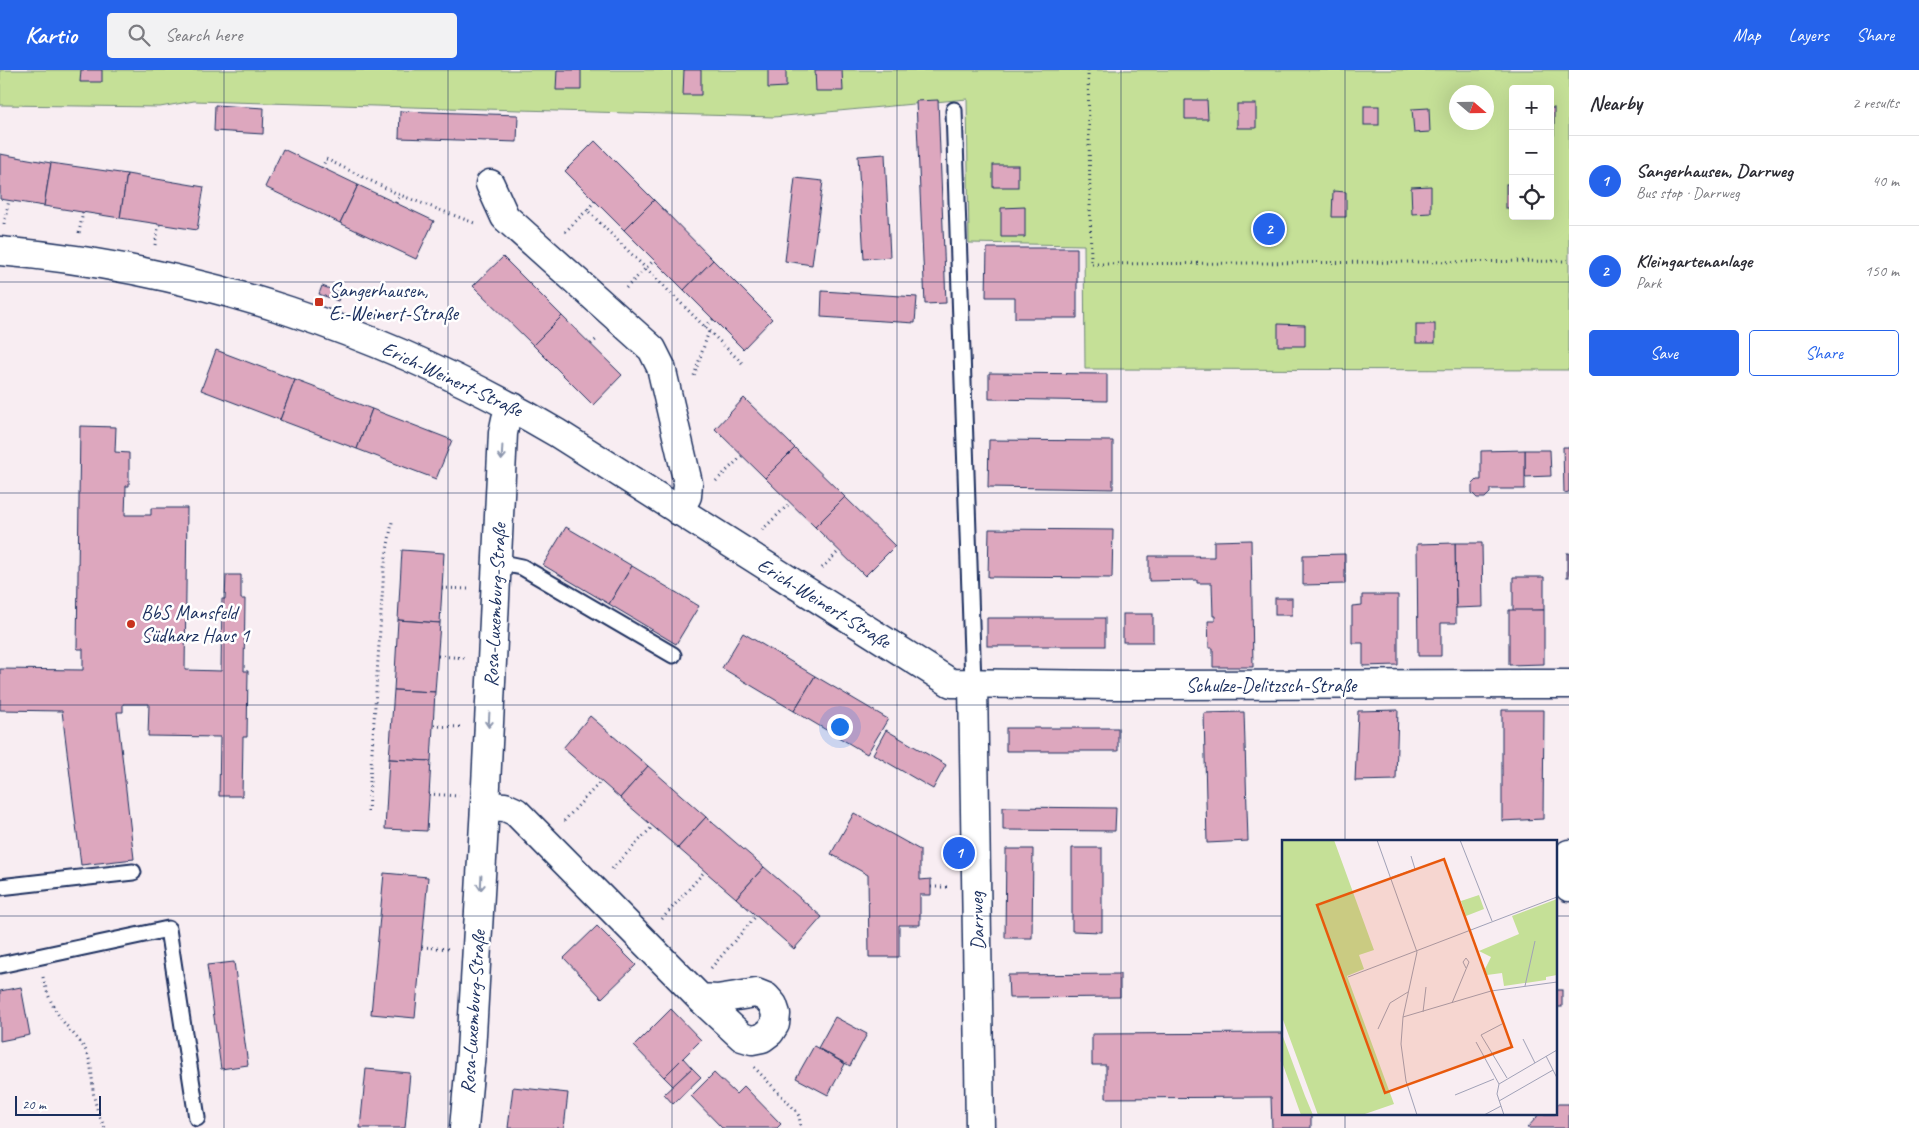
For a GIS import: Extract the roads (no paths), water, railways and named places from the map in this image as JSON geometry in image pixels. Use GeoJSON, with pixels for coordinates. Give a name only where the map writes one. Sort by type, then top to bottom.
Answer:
{"type":"FeatureCollection","features":[{"type":"Feature","properties":{"kind":"street"},"geometry":{"type":"LineString","coordinates":[[490,184],[505,217],[652,349],[661,366],[688,487],[686,498],[679,511]]}},
{"type":"Feature","properties":{"kind":"street","name":"Erich-Weinert-Straße"},"geometry":{"type":"LineString","coordinates":[[2,238],[91,262],[160,275],[261,302],[315,320],[406,355],[513,407],[557,433],[951,683],[973,684]]}},
{"type":"Feature","properties":{"kind":"street","name":"Rosa-Luxemburg-Straße"},"geometry":{"type":"LineString","coordinates":[[464,1128],[472,1052],[476,801],[497,562],[503,433],[506,419],[513,407]]}},
{"type":"Feature","properties":{"kind":"street","name":"Schulze-Delitzsch-Straße"},"geometry":{"type":"LineString","coordinates":[[973,684],[1569,684]]}},
{"type":"Feature","properties":{"kind":"street","name":"Darrweg"},"geometry":{"type":"LineString","coordinates":[[973,684],[980,1128]]}},
{"type":"Feature","properties":{"kind":"street"},"geometry":{"type":"LineString","coordinates":[[476,801],[505,807],[516,812],[696,994],[742,1037],[752,1040],[762,1038],[770,1032],[775,1024],[776,1014],[773,1005],[766,997],[756,993],[717,999],[696,994]]}},
{"type":"Feature","properties":{"kind":"street"},"geometry":{"type":"LineString","coordinates":[[1569,854],[1569,887]]}},
{"type":"Feature","properties":{"kind":"lane"},"geometry":{"type":"LineString","coordinates":[[954,110],[973,684]]}},
{"type":"Feature","properties":{"kind":"lane"},"geometry":{"type":"LineString","coordinates":[[497,562],[522,567],[673,655]]}},
{"type":"Feature","properties":{"kind":"lane"},"geometry":{"type":"LineString","coordinates":[[0,887],[133,872]]}},
{"type":"Feature","properties":{"kind":"lane"},"geometry":{"type":"LineString","coordinates":[[0,964],[168,929],[197,1118]]}},
{"type":"Feature","properties":{"kind":"place","name":"Kleingartenanlage"},"geometry":{"type":"Point","coordinates":[1269,229]}},
{"type":"Feature","properties":{"kind":"place","name":"Sangerhausen, E.-Weinert-Straße"},"geometry":{"type":"Point","coordinates":[319,302]}},
{"type":"Feature","properties":{"kind":"place","name":"BbS Mansfeld Südharz Haus 1"},"geometry":{"type":"Point","coordinates":[131,624]}},
{"type":"Feature","properties":{"kind":"place","name":"Sangerhausen, Darrweg"},"geometry":{"type":"Point","coordinates":[959,853]}}]}
